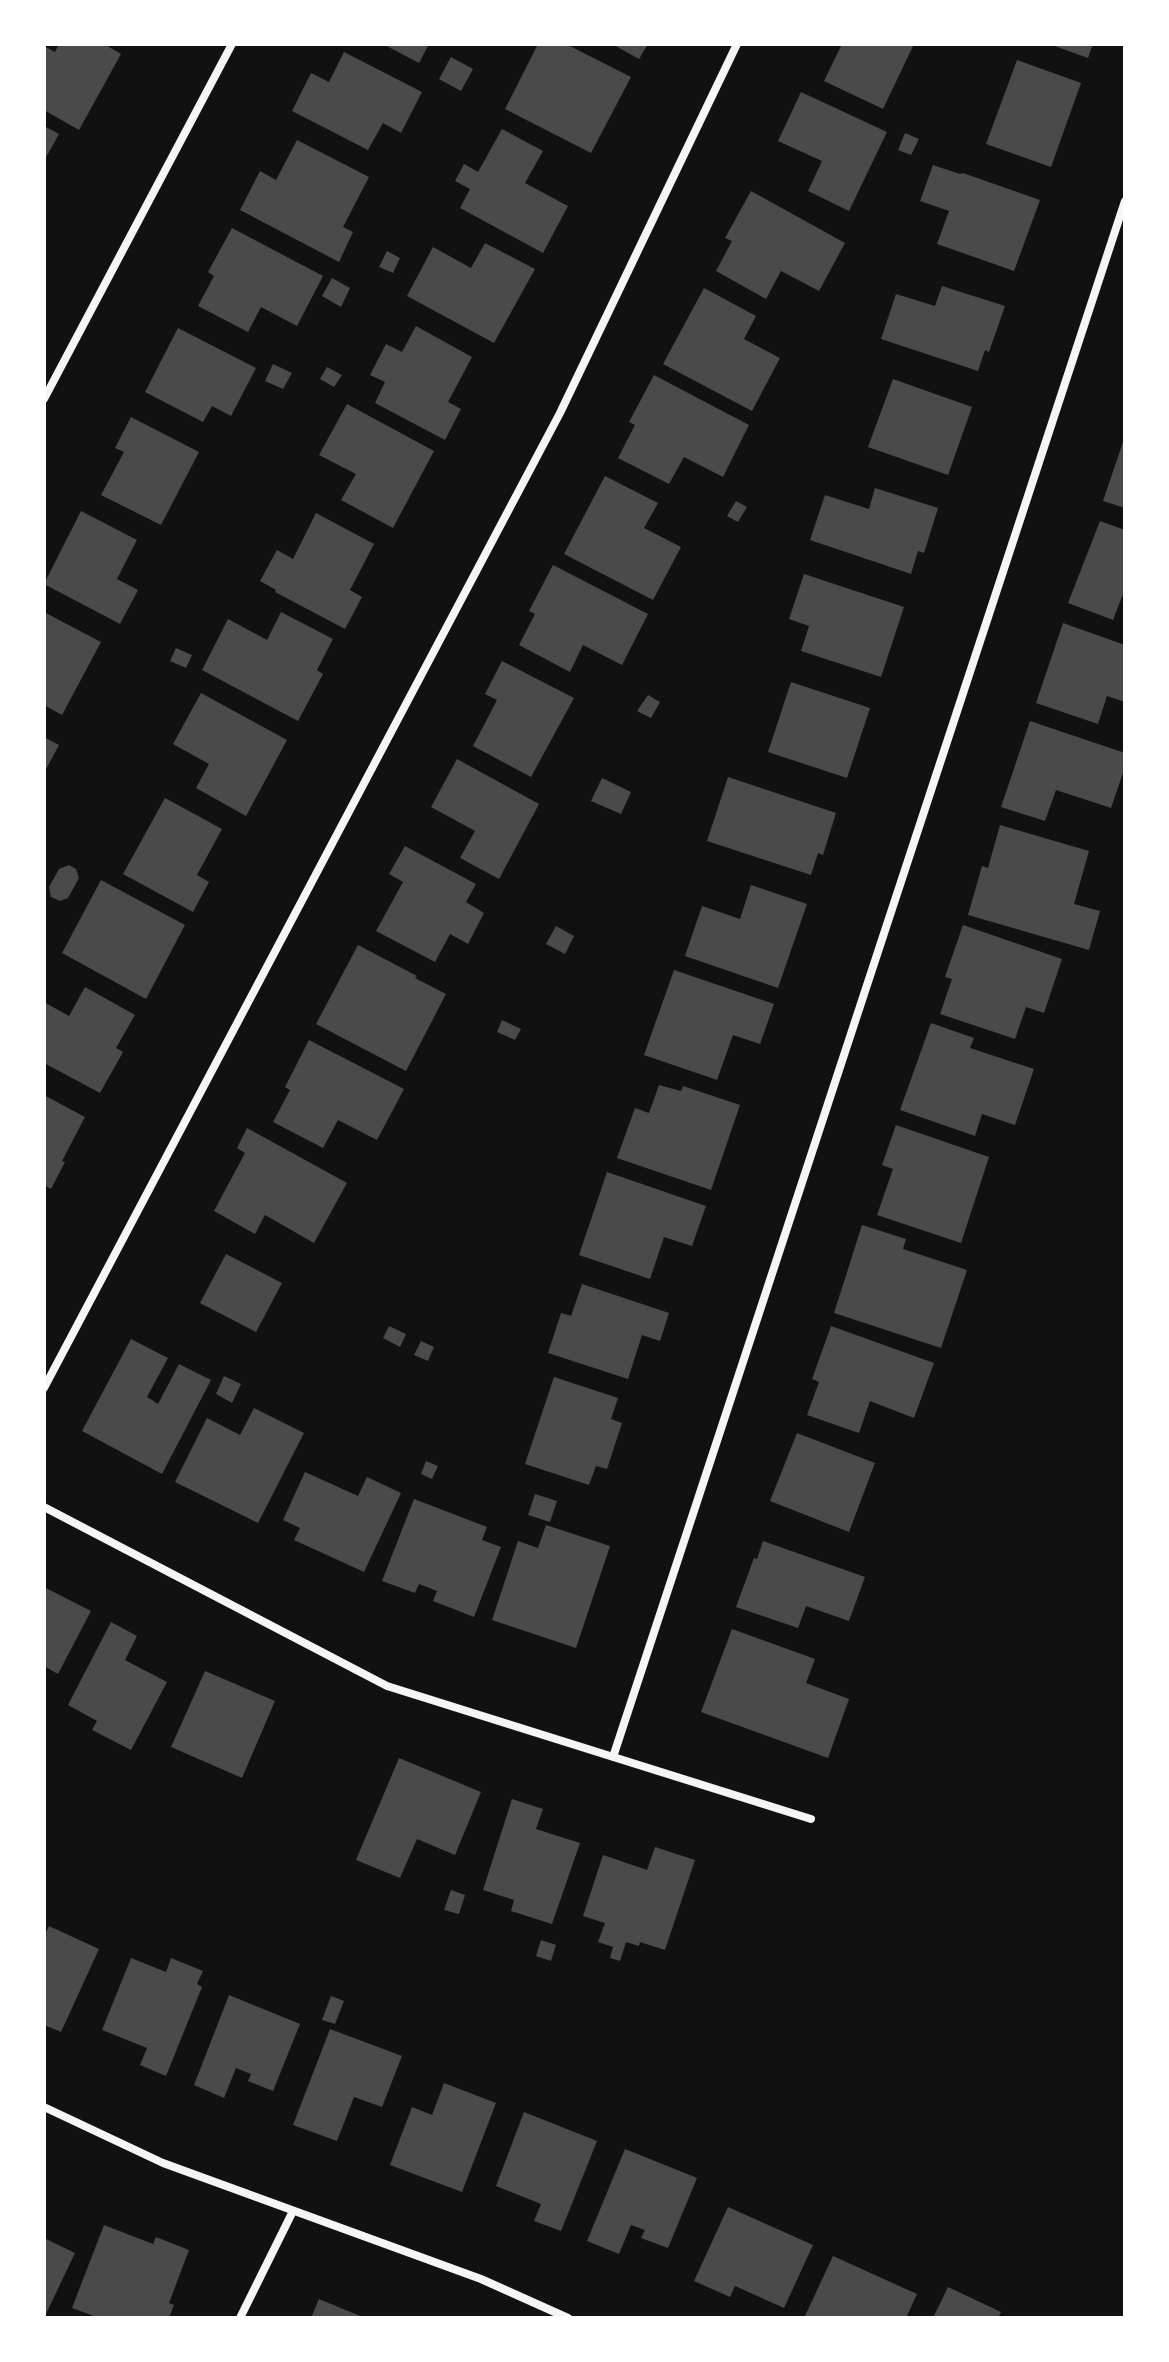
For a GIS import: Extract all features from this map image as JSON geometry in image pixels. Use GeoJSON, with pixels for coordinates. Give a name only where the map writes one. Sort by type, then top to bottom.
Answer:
{"type":"FeatureCollection","features":[{"type":"Feature","properties":{"kind":"street"},"geometry":{"type":"LineString","coordinates":[[44,399],[232,44]]}},
{"type":"Feature","properties":{"kind":"street"},"geometry":{"type":"LineString","coordinates":[[44,1388],[560,413],[737,44]]}},
{"type":"Feature","properties":{"kind":"street"},"geometry":{"type":"LineString","coordinates":[[613,1757],[1125,201]]}},
{"type":"Feature","properties":{"kind":"street"},"geometry":{"type":"LineString","coordinates":[[44,1507],[387,1686],[811,1819]]}},
{"type":"Feature","properties":{"kind":"street"},"geometry":{"type":"LineString","coordinates":[[44,2107],[163,2163],[481,2279],[568,2318]]}},
{"type":"Feature","properties":{"kind":"street"},"geometry":{"type":"LineString","coordinates":[[240,2318],[293,2211]]}},
{"type":"Feature","properties":{"kind":"building"},"geometry":{"type":"Polygon","coordinates":[[[59,44],[104,44],[121,54],[79,130],[44,110],[44,46],[55,52],[59,44]]]}},
{"type":"Feature","properties":{"kind":"building"},"geometry":{"type":"Polygon","coordinates":[[[383,44],[429,44],[419,63],[383,44]]]}},
{"type":"Feature","properties":{"kind":"building"},"geometry":{"type":"Polygon","coordinates":[[[538,44],[566,44],[631,77],[591,153],[505,109],[538,44]]]}},
{"type":"Feature","properties":{"kind":"building"},"geometry":{"type":"Polygon","coordinates":[[[612,44],[648,44],[639,59],[612,44]]]}},
{"type":"Feature","properties":{"kind":"building"},"geometry":{"type":"Polygon","coordinates":[[[842,44],[914,44],[883,109],[824,81],[842,44]]]}},
{"type":"Feature","properties":{"kind":"building"},"geometry":{"type":"Polygon","coordinates":[[[1049,44],[1093,44],[1088,58],[1049,44]]]}},
{"type":"Feature","properties":{"kind":"building"},"geometry":{"type":"Polygon","coordinates":[[[344,52],[422,92],[401,133],[383,123],[368,150],[292,111],[311,73],[329,82],[344,52]]]}},
{"type":"Feature","properties":{"kind":"building"},"geometry":{"type":"Polygon","coordinates":[[[451,57],[473,69],[461,91],[439,79],[451,57]]]}},
{"type":"Feature","properties":{"kind":"building"},"geometry":{"type":"Polygon","coordinates":[[[1017,60],[1081,83],[1051,167],[986,144],[1017,60]]]}},
{"type":"Feature","properties":{"kind":"building"},"geometry":{"type":"Polygon","coordinates":[[[801,92],[887,132],[849,211],[808,191],[822,161],[778,141],[801,92]]]}},
{"type":"Feature","properties":{"kind":"building"},"geometry":{"type":"Polygon","coordinates":[[[44,126],[59,134],[44,161],[44,126]]]}},
{"type":"Feature","properties":{"kind":"building"},"geometry":{"type":"Polygon","coordinates":[[[502,129],[543,151],[525,183],[568,206],[543,253],[460,208],[470,189],[455,181],[464,164],[478,172],[502,129]]]}},
{"type":"Feature","properties":{"kind":"building"},"geometry":{"type":"Polygon","coordinates":[[[905,133],[919,139],[911,155],[898,150],[905,133]]]}},
{"type":"Feature","properties":{"kind":"building"},"geometry":{"type":"Polygon","coordinates":[[[297,140],[369,177],[343,227],[353,232],[339,262],[240,210],[260,171],[276,180],[297,140]]]}},
{"type":"Feature","properties":{"kind":"building"},"geometry":{"type":"Polygon","coordinates":[[[933,165],[1040,200],[1014,271],[937,244],[949,211],[920,201],[933,165]]]}},
{"type":"Feature","properties":{"kind":"building"},"geometry":{"type":"Polygon","coordinates":[[[751,191],[845,243],[819,291],[781,271],[766,299],[716,271],[732,241],[725,238],[751,191]]]}},
{"type":"Feature","properties":{"kind":"building"},"geometry":{"type":"Polygon","coordinates":[[[232,228],[323,276],[297,326],[261,307],[248,332],[198,306],[214,276],[208,272],[232,228]]]}},
{"type":"Feature","properties":{"kind":"building"},"geometry":{"type":"Polygon","coordinates":[[[485,243],[535,269],[494,343],[407,296],[433,247],[471,268],[485,243]]]}},
{"type":"Feature","properties":{"kind":"building"},"geometry":{"type":"Polygon","coordinates":[[[387,251],[400,258],[393,273],[379,267],[387,251]]]}},
{"type":"Feature","properties":{"kind":"building"},"geometry":{"type":"Polygon","coordinates":[[[332,278],[350,288],[341,307],[322,296],[332,278]]]}},
{"type":"Feature","properties":{"kind":"building"},"geometry":{"type":"Polygon","coordinates":[[[942,286],[1005,306],[989,352],[985,350],[978,371],[881,339],[896,294],[935,306],[942,286]]]}},
{"type":"Feature","properties":{"kind":"building"},"geometry":{"type":"Polygon","coordinates":[[[704,288],[756,316],[744,339],[780,358],[752,411],[663,364],[704,288]]]}},
{"type":"Feature","properties":{"kind":"building"},"geometry":{"type":"Polygon","coordinates":[[[416,326],[472,357],[448,402],[461,409],[445,440],[375,403],[385,382],[370,375],[386,344],[402,352],[416,326]]]}},
{"type":"Feature","properties":{"kind":"building"},"geometry":{"type":"Polygon","coordinates":[[[178,328],[256,368],[231,416],[212,406],[203,422],[145,392],[178,328]]]}},
{"type":"Feature","properties":{"kind":"building"},"geometry":{"type":"Polygon","coordinates":[[[273,364],[292,373],[283,389],[265,381],[273,364]]]}},
{"type":"Feature","properties":{"kind":"building"},"geometry":{"type":"Polygon","coordinates":[[[327,367],[342,375],[334,387],[320,379],[327,367]]]}},
{"type":"Feature","properties":{"kind":"building"},"geometry":{"type":"Polygon","coordinates":[[[654,375],[749,425],[723,477],[684,457],[669,484],[618,458],[635,425],[629,422],[654,375]]]}},
{"type":"Feature","properties":{"kind":"building"},"geometry":{"type":"Polygon","coordinates":[[[893,379],[972,407],[948,475],[868,447],[893,379]]]}},
{"type":"Feature","properties":{"kind":"building"},"geometry":{"type":"Polygon","coordinates":[[[347,404],[434,451],[393,528],[341,500],[356,474],[319,455],[347,404]]]}},
{"type":"Feature","properties":{"kind":"building"},"geometry":{"type":"Polygon","coordinates":[[[131,417],[199,452],[161,525],[101,495],[124,452],[115,448],[131,417]]]}},
{"type":"Feature","properties":{"kind":"building"},"geometry":{"type":"Polygon","coordinates":[[[1125,436],[1125,508],[1103,501],[1125,436]]]}},
{"type":"Feature","properties":{"kind":"building"},"geometry":{"type":"Polygon","coordinates":[[[605,476],[658,503],[644,528],[681,547],[653,600],[564,554],[605,476]]]}},
{"type":"Feature","properties":{"kind":"building"},"geometry":{"type":"Polygon","coordinates":[[[875,488],[938,508],[924,553],[918,551],[911,574],[810,540],[825,495],[869,509],[875,488]]]}},
{"type":"Feature","properties":{"kind":"building"},"geometry":{"type":"Polygon","coordinates":[[[736,501],[747,507],[738,522],[727,516],[736,501]]]}},
{"type":"Feature","properties":{"kind":"building"},"geometry":{"type":"Polygon","coordinates":[[[81,511],[137,540],[117,579],[138,590],[120,624],[44,584],[81,511]]]}},
{"type":"Feature","properties":{"kind":"building"},"geometry":{"type":"Polygon","coordinates":[[[316,513],[374,544],[350,590],[362,597],[345,629],[260,581],[277,550],[293,559],[316,513]]]}},
{"type":"Feature","properties":{"kind":"building"},"geometry":{"type":"Polygon","coordinates":[[[1100,521],[1125,530],[1125,589],[1113,620],[1068,603],[1100,521]]]}},
{"type":"Feature","properties":{"kind":"building"},"geometry":{"type":"Polygon","coordinates":[[[553,565],[648,614],[622,665],[583,645],[570,672],[519,645],[535,614],[529,611],[553,565]]]}},
{"type":"Feature","properties":{"kind":"building"},"geometry":{"type":"Polygon","coordinates":[[[804,574],[904,607],[881,677],[801,651],[809,626],[789,619],[804,574]]]}},
{"type":"Feature","properties":{"kind":"building"},"geometry":{"type":"Polygon","coordinates":[[[44,612],[101,642],[62,715],[44,705],[44,612]]]}},
{"type":"Feature","properties":{"kind":"building"},"geometry":{"type":"Polygon","coordinates":[[[281,612],[333,639],[317,670],[323,674],[298,721],[202,670],[228,619],[267,640],[281,612]]]}},
{"type":"Feature","properties":{"kind":"building"},"geometry":{"type":"Polygon","coordinates":[[[1063,623],[1125,645],[1125,702],[1107,696],[1098,724],[1036,703],[1063,623]]]}},
{"type":"Feature","properties":{"kind":"building"},"geometry":{"type":"Polygon","coordinates":[[[176,648],[192,655],[186,668],[170,661],[176,648]]]}},
{"type":"Feature","properties":{"kind":"building"},"geometry":{"type":"Polygon","coordinates":[[[502,661],[574,698],[531,777],[473,746],[497,700],[485,694],[502,661]]]}},
{"type":"Feature","properties":{"kind":"building"},"geometry":{"type":"Polygon","coordinates":[[[791,682],[870,708],[847,778],[768,752],[791,682]]]}},
{"type":"Feature","properties":{"kind":"building"},"geometry":{"type":"Polygon","coordinates":[[[201,693],[287,740],[246,816],[196,788],[209,764],[173,744],[201,693]]]}},
{"type":"Feature","properties":{"kind":"building"},"geometry":{"type":"Polygon","coordinates":[[[648,695],[660,702],[651,718],[637,711],[648,695]]]}},
{"type":"Feature","properties":{"kind":"building"},"geometry":{"type":"Polygon","coordinates":[[[1030,721],[1125,753],[1125,767],[1111,808],[1056,790],[1045,821],[1001,807],[1030,721]]]}},
{"type":"Feature","properties":{"kind":"building"},"geometry":{"type":"Polygon","coordinates":[[[44,737],[59,745],[44,773],[44,737]]]}},
{"type":"Feature","properties":{"kind":"building"},"geometry":{"type":"Polygon","coordinates":[[[457,759],[539,804],[499,879],[460,858],[475,831],[431,807],[457,759]]]}},
{"type":"Feature","properties":{"kind":"building"},"geometry":{"type":"Polygon","coordinates":[[[728,777],[836,813],[823,855],[818,853],[811,875],[707,841],[728,777]]]}},
{"type":"Feature","properties":{"kind":"building"},"geometry":{"type":"Polygon","coordinates":[[[602,778],[631,792],[621,814],[591,801],[602,778]]]}},
{"type":"Feature","properties":{"kind":"building"},"geometry":{"type":"Polygon","coordinates":[[[165,798],[222,829],[197,875],[209,882],[193,912],[123,874],[165,798]]]}},
{"type":"Feature","properties":{"kind":"building"},"geometry":{"type":"Polygon","coordinates":[[[1000,825],[1089,851],[1074,904],[1100,911],[1089,950],[968,915],[982,866],[988,868],[1000,825]]]}},
{"type":"Feature","properties":{"kind":"building"},"geometry":{"type":"Polygon","coordinates":[[[405,846],[476,884],[466,902],[484,913],[468,944],[450,934],[435,962],[376,931],[403,882],[389,874],[405,846]]]}},
{"type":"Feature","properties":{"kind":"building"},"geometry":{"type":"Polygon","coordinates":[[[69,865],[76,869],[79,878],[68,898],[60,901],[51,897],[49,887],[59,869],[69,865]]]}},
{"type":"Feature","properties":{"kind":"building"},"geometry":{"type":"Polygon","coordinates":[[[101,880],[185,925],[146,999],[62,953],[101,880]]]}},
{"type":"Feature","properties":{"kind":"building"},"geometry":{"type":"Polygon","coordinates":[[[751,885],[807,904],[778,988],[685,956],[702,906],[740,919],[751,885]]]}},
{"type":"Feature","properties":{"kind":"building"},"geometry":{"type":"Polygon","coordinates":[[[963,925],[1062,959],[1044,1013],[1026,1007],[1015,1039],[940,1014],[952,979],[945,977],[963,925]]]}},
{"type":"Feature","properties":{"kind":"building"},"geometry":{"type":"Polygon","coordinates":[[[556,926],[574,936],[565,954],[546,944],[556,926]]]}},
{"type":"Feature","properties":{"kind":"building"},"geometry":{"type":"Polygon","coordinates":[[[358,945],[446,994],[406,1071],[316,1024],[358,945]]]}},
{"type":"Feature","properties":{"kind":"building"},"geometry":{"type":"Polygon","coordinates":[[[674,970],[774,1004],[760,1044],[733,1035],[717,1080],[644,1055],[674,970]]]}},
{"type":"Feature","properties":{"kind":"building"},"geometry":{"type":"Polygon","coordinates":[[[85,987],[135,1015],[116,1048],[123,1052],[100,1093],[44,1063],[44,1002],[69,1016],[85,987]]]}},
{"type":"Feature","properties":{"kind":"building"},"geometry":{"type":"Polygon","coordinates":[[[502,1020],[521,1029],[515,1040],[497,1032],[502,1020]]]}},
{"type":"Feature","properties":{"kind":"building"},"geometry":{"type":"Polygon","coordinates":[[[931,1023],[974,1038],[970,1048],[1034,1069],[1015,1125],[982,1114],[975,1136],[900,1110],[931,1023]]]}},
{"type":"Feature","properties":{"kind":"building"},"geometry":{"type":"Polygon","coordinates":[[[309,1040],[404,1089],[377,1140],[338,1120],[323,1148],[273,1122],[290,1090],[285,1087],[309,1040]]]}},
{"type":"Feature","properties":{"kind":"building"},"geometry":{"type":"Polygon","coordinates":[[[659,1085],[681,1091],[683,1086],[740,1105],[711,1190],[617,1158],[635,1108],[649,1113],[659,1085]]]}},
{"type":"Feature","properties":{"kind":"building"},"geometry":{"type":"Polygon","coordinates":[[[44,1095],[85,1117],[51,1189],[44,1185],[44,1095]]]}},
{"type":"Feature","properties":{"kind":"building"},"geometry":{"type":"Polygon","coordinates":[[[896,1125],[989,1157],[961,1243],[877,1215],[893,1169],[882,1165],[896,1125]]]}},
{"type":"Feature","properties":{"kind":"building"},"geometry":{"type":"Polygon","coordinates":[[[247,1128],[347,1183],[314,1243],[265,1215],[255,1234],[214,1211],[245,1153],[237,1148],[247,1128]]]}},
{"type":"Feature","properties":{"kind":"building"},"geometry":{"type":"Polygon","coordinates":[[[607,1172],[706,1206],[692,1246],[664,1237],[650,1279],[579,1255],[607,1172]]]}},
{"type":"Feature","properties":{"kind":"building"},"geometry":{"type":"Polygon","coordinates":[[[862,1225],[906,1239],[903,1249],[967,1270],[941,1348],[834,1313],[862,1225]]]}},
{"type":"Feature","properties":{"kind":"building"},"geometry":{"type":"Polygon","coordinates":[[[226,1254],[282,1283],[256,1332],[200,1303],[226,1254]]]}},
{"type":"Feature","properties":{"kind":"building"},"geometry":{"type":"Polygon","coordinates":[[[582,1284],[669,1313],[660,1341],[642,1335],[628,1379],[548,1353],[561,1313],[571,1316],[582,1284]]]}},
{"type":"Feature","properties":{"kind":"building"},"geometry":{"type":"Polygon","coordinates":[[[389,1326],[406,1334],[400,1347],[383,1338],[389,1326]]]}},
{"type":"Feature","properties":{"kind":"building"},"geometry":{"type":"Polygon","coordinates":[[[831,1326],[934,1363],[914,1418],[870,1401],[859,1433],[807,1415],[819,1382],[812,1379],[831,1326]]]}},
{"type":"Feature","properties":{"kind":"building"},"geometry":{"type":"Polygon","coordinates":[[[131,1339],[168,1358],[147,1397],[158,1404],[179,1364],[211,1380],[162,1474],[82,1431],[131,1339]]]}},
{"type":"Feature","properties":{"kind":"building"},"geometry":{"type":"Polygon","coordinates":[[[421,1341],[434,1347],[428,1361],[414,1355],[421,1341]]]}},
{"type":"Feature","properties":{"kind":"building"},"geometry":{"type":"Polygon","coordinates":[[[224,1376],[241,1384],[232,1403],[216,1394],[224,1376]]]}},
{"type":"Feature","properties":{"kind":"building"},"geometry":{"type":"Polygon","coordinates":[[[554,1377],[618,1398],[611,1419],[622,1423],[607,1469],[596,1466],[589,1485],[525,1464],[554,1377]]]}},
{"type":"Feature","properties":{"kind":"building"},"geometry":{"type":"Polygon","coordinates":[[[254,1408],[304,1433],[258,1523],[175,1482],[207,1418],[240,1435],[254,1408]]]}},
{"type":"Feature","properties":{"kind":"building"},"geometry":{"type":"Polygon","coordinates":[[[797,1433],[875,1463],[849,1532],[770,1501],[797,1433]]]}},
{"type":"Feature","properties":{"kind":"building"},"geometry":{"type":"Polygon","coordinates":[[[426,1461],[438,1466],[432,1479],[421,1474],[426,1461]]]}},
{"type":"Feature","properties":{"kind":"building"},"geometry":{"type":"Polygon","coordinates":[[[305,1472],[358,1496],[367,1477],[401,1493],[364,1572],[294,1540],[300,1528],[283,1520],[305,1472]]]}},
{"type":"Feature","properties":{"kind":"building"},"geometry":{"type":"Polygon","coordinates":[[[535,1494],[557,1501],[550,1522],[528,1515],[535,1494]]]}},
{"type":"Feature","properties":{"kind":"building"},"geometry":{"type":"Polygon","coordinates":[[[414,1499],[487,1527],[482,1540],[501,1547],[474,1617],[433,1601],[437,1591],[419,1584],[415,1593],[382,1581],[414,1499]]]}},
{"type":"Feature","properties":{"kind":"building"},"geometry":{"type":"Polygon","coordinates":[[[546,1525],[610,1546],[576,1648],[492,1620],[518,1541],[538,1548],[546,1525]]]}},
{"type":"Feature","properties":{"kind":"building"},"geometry":{"type":"Polygon","coordinates":[[[763,1541],[865,1577],[849,1621],[806,1606],[798,1628],[736,1607],[763,1541]]]}},
{"type":"Feature","properties":{"kind":"building"},"geometry":{"type":"Polygon","coordinates":[[[44,1587],[91,1611],[58,1674],[44,1666],[44,1587]]]}},
{"type":"Feature","properties":{"kind":"building"},"geometry":{"type":"Polygon","coordinates":[[[111,1622],[137,1636],[125,1660],[167,1682],[131,1750],[92,1730],[97,1721],[68,1705],[111,1622]]]}},
{"type":"Feature","properties":{"kind":"building"},"geometry":{"type":"Polygon","coordinates":[[[732,1629],[815,1659],[806,1683],[849,1699],[828,1758],[701,1712],[732,1629]]]}},
{"type":"Feature","properties":{"kind":"building"},"geometry":{"type":"Polygon","coordinates":[[[205,1671],[275,1701],[242,1778],[171,1747],[205,1671]]]}},
{"type":"Feature","properties":{"kind":"building"},"geometry":{"type":"Polygon","coordinates":[[[399,1758],[481,1792],[455,1855],[417,1839],[400,1878],[356,1860],[399,1758]]]}},
{"type":"Feature","properties":{"kind":"building"},"geometry":{"type":"Polygon","coordinates":[[[512,1799],[543,1809],[536,1829],[580,1843],[552,1924],[511,1911],[514,1900],[483,1890],[512,1799]]]}},
{"type":"Feature","properties":{"kind":"building"},"geometry":{"type":"Polygon","coordinates":[[[655,1847],[695,1860],[665,1950],[640,1942],[639,1946],[626,1942],[620,1961],[610,1958],[613,1947],[598,1942],[605,1923],[583,1916],[603,1855],[647,1870],[655,1847]]]}},
{"type":"Feature","properties":{"kind":"building"},"geometry":{"type":"Polygon","coordinates":[[[451,1890],[465,1895],[459,1914],[444,1910],[451,1890]]]}},
{"type":"Feature","properties":{"kind":"building"},"geometry":{"type":"Polygon","coordinates":[[[49,1926],[99,1949],[61,2032],[44,2025],[44,1937],[49,1926]]]}},
{"type":"Feature","properties":{"kind":"building"},"geometry":{"type":"Polygon","coordinates":[[[541,1940],[556,1945],[551,1961],[536,1956],[541,1940]]]}},
{"type":"Feature","properties":{"kind":"building"},"geometry":{"type":"Polygon","coordinates":[[[131,1958],[166,1972],[171,1958],[203,1971],[197,1984],[202,1987],[166,2076],[140,2065],[147,2048],[102,2030],[131,1958]]]}},
{"type":"Feature","properties":{"kind":"building"},"geometry":{"type":"Polygon","coordinates":[[[229,1995],[300,2024],[273,2091],[248,2081],[251,2074],[236,2068],[224,2098],[194,2085],[229,1995]]]}},
{"type":"Feature","properties":{"kind":"building"},"geometry":{"type":"Polygon","coordinates":[[[331,1996],[344,2001],[335,2024],[322,2020],[331,1996]]]}},
{"type":"Feature","properties":{"kind":"building"},"geometry":{"type":"Polygon","coordinates":[[[330,2029],[402,2056],[382,2107],[354,2097],[337,2141],[293,2125],[330,2029]]]}},
{"type":"Feature","properties":{"kind":"building"},"geometry":{"type":"Polygon","coordinates":[[[444,2083],[496,2103],[462,2192],[390,2165],[412,2107],[432,2115],[444,2083]]]}},
{"type":"Feature","properties":{"kind":"building"},"geometry":{"type":"Polygon","coordinates":[[[524,2112],[597,2141],[561,2231],[534,2221],[541,2204],[496,2186],[524,2112]]]}},
{"type":"Feature","properties":{"kind":"building"},"geometry":{"type":"Polygon","coordinates":[[[625,2149],[697,2178],[668,2248],[641,2238],[645,2230],[631,2225],[619,2254],[587,2241],[625,2149]]]}},
{"type":"Feature","properties":{"kind":"building"},"geometry":{"type":"Polygon","coordinates":[[[728,2207],[813,2245],[784,2308],[735,2286],[730,2297],[694,2281],[728,2207]]]}},
{"type":"Feature","properties":{"kind":"building"},"geometry":{"type":"Polygon","coordinates":[[[104,2225],[153,2244],[156,2237],[189,2250],[169,2303],[174,2305],[169,2318],[99,2318],[72,2308],[104,2225]]]}},
{"type":"Feature","properties":{"kind":"building"},"geometry":{"type":"Polygon","coordinates":[[[44,2238],[75,2253],[44,2318],[44,2238]]]}},
{"type":"Feature","properties":{"kind":"building"},"geometry":{"type":"Polygon","coordinates":[[[833,2256],[917,2294],[906,2318],[804,2318],[833,2256]]]}},
{"type":"Feature","properties":{"kind":"building"},"geometry":{"type":"Polygon","coordinates":[[[948,2287],[1001,2312],[998,2318],[933,2318],[948,2287]]]}},
{"type":"Feature","properties":{"kind":"building"},"geometry":{"type":"Polygon","coordinates":[[[319,2299],[365,2318],[311,2318],[319,2299]]]}}]}
